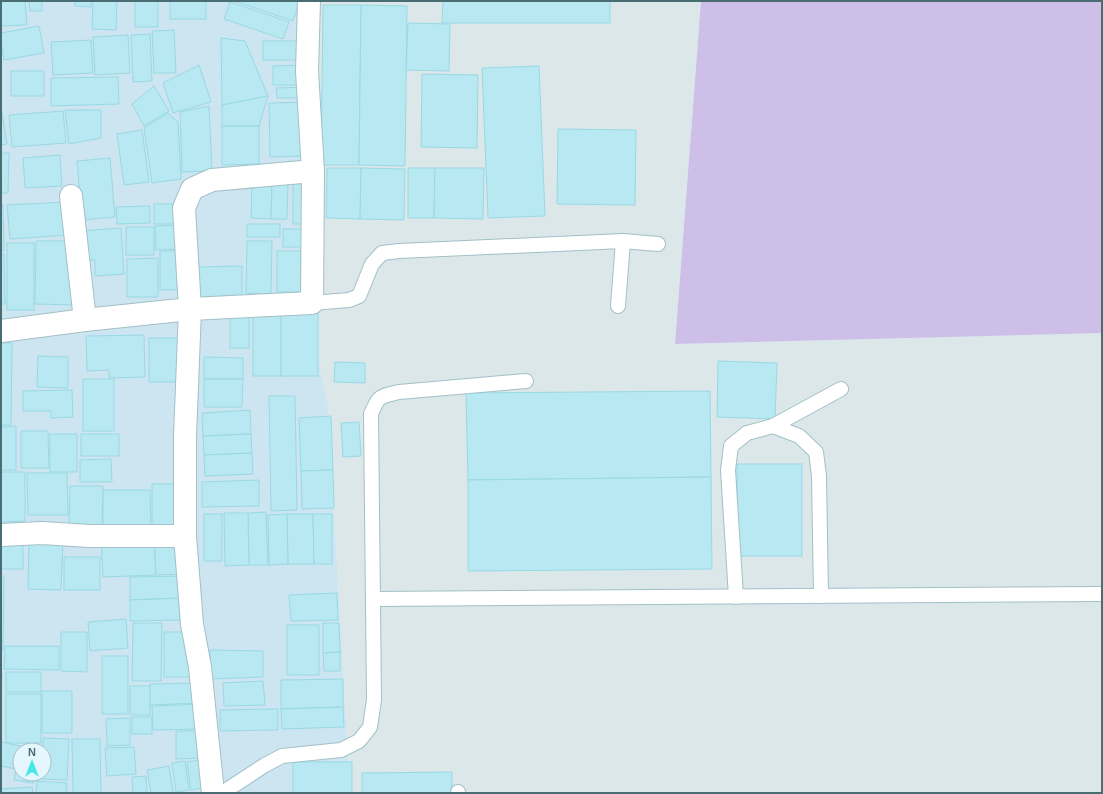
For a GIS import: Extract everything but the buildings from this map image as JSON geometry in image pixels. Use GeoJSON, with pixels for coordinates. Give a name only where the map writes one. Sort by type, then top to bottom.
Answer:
{"type":"FeatureCollection","features":[{"type":"Feature","properties":{"kind":"street"},"geometry":{"type":"LineString","coordinates":[[1,332],[85,320],[190,309],[312,303],[313,171],[307,71],[309,1]]}},
{"type":"Feature","properties":{"kind":"street"},"geometry":{"type":"LineString","coordinates":[[213,793],[200,667],[192,624],[185,536],[185,437],[190,309],[184,208],[192,189],[212,180],[313,171]]}},
{"type":"Feature","properties":{"kind":"street"},"geometry":{"type":"LineString","coordinates":[[71,196],[85,320]]}},
{"type":"Feature","properties":{"kind":"street"},"geometry":{"type":"LineString","coordinates":[[1,535],[42,533],[90,536],[185,536]]}},
{"type":"Feature","properties":{"kind":"lane"},"geometry":{"type":"LineString","coordinates":[[312,303],[349,300],[359,296],[372,264],[382,253],[623,241],[658,244]]}},
{"type":"Feature","properties":{"kind":"lane"},"geometry":{"type":"LineString","coordinates":[[618,306],[623,241]]}},
{"type":"Feature","properties":{"kind":"lane"},"geometry":{"type":"LineString","coordinates":[[222,793],[265,765],[282,756],[340,750],[359,741],[370,726],[374,700],[371,414],[378,398],[399,392],[526,381]]}},
{"type":"Feature","properties":{"kind":"lane"},"geometry":{"type":"LineString","coordinates":[[736,597],[728,470],[731,446],[748,433],[773,426],[841,389]]}},
{"type":"Feature","properties":{"kind":"lane"},"geometry":{"type":"LineString","coordinates":[[773,426],[799,436],[816,452],[819,476],[821,596]]}},
{"type":"Feature","properties":{"kind":"lane"},"geometry":{"type":"LineString","coordinates":[[374,599],[1102,594]]}},
{"type":"Feature","properties":{"kind":"shaded area"},"geometry":{"type":"Polygon","coordinates":[[[1,1],[312,1],[317,354],[328,405],[350,793],[1,793],[1,1]]]}},
{"type":"Feature","properties":{"kind":"shaded area"},"geometry":{"type":"Polygon","coordinates":[[[312,1],[701,1],[675,344],[1102,333],[1102,793],[350,793],[328,405],[317,354],[312,1]]]}},
{"type":"Feature","properties":{"kind":"shaded area"},"geometry":{"type":"Polygon","coordinates":[[[701,1],[1102,1],[1102,333],[675,344],[701,1]]]}}]}
